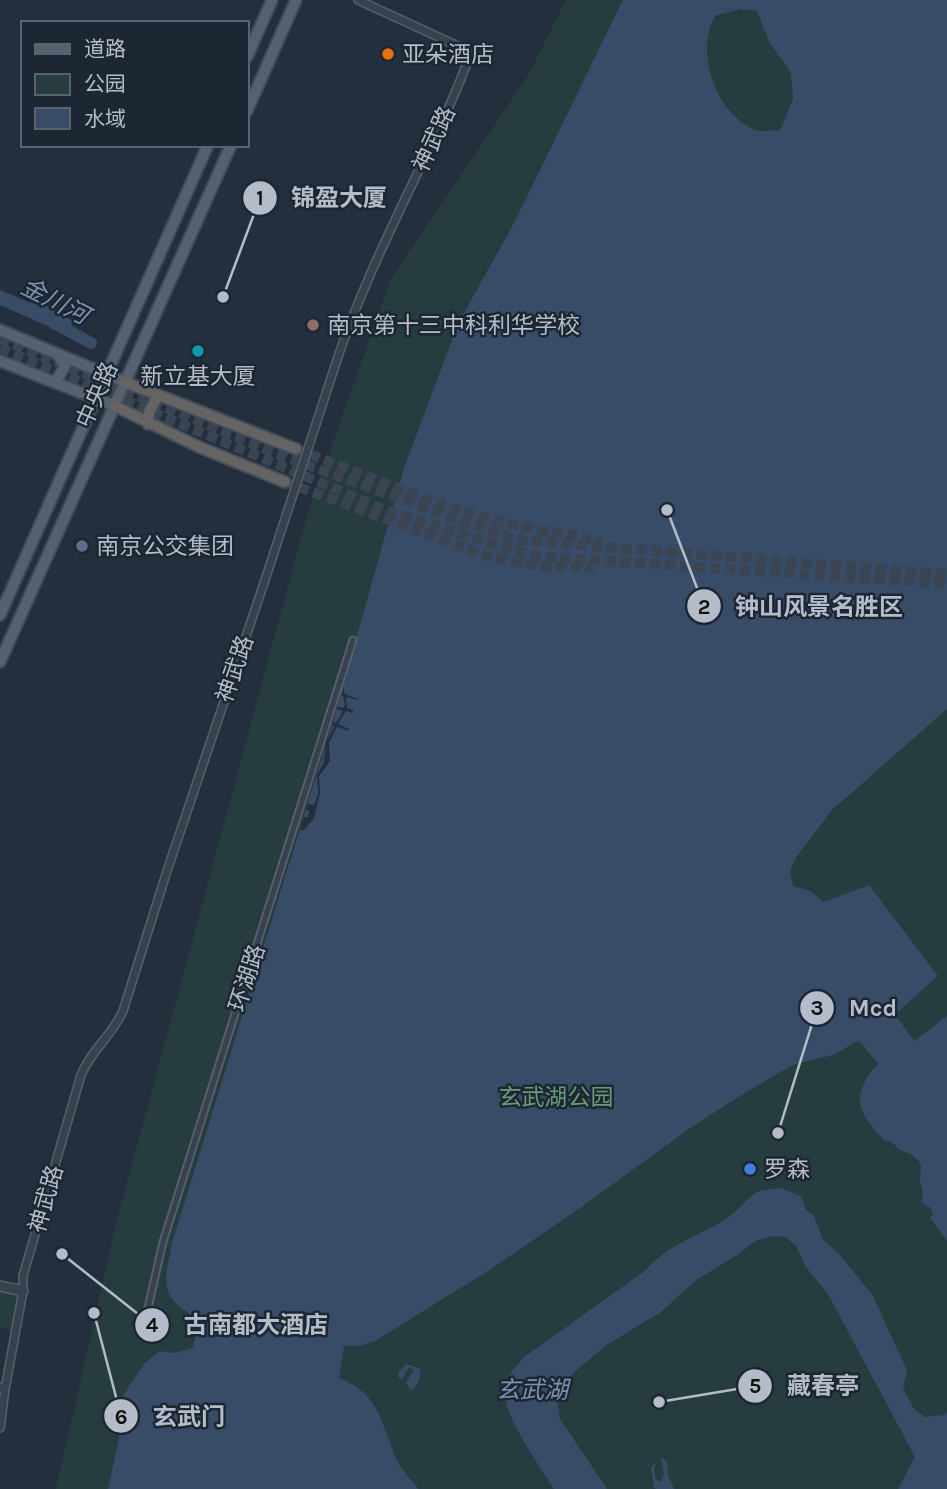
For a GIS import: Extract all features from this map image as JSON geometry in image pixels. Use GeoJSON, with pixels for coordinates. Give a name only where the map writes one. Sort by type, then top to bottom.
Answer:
{"type":"FeatureCollection","features":[{"type":"Feature","properties":{"kind":"highway"},"geometry":{"type":"LineString","coordinates":[[125,382],[296,449]]}},
{"type":"Feature","properties":{"kind":"highway"},"geometry":{"type":"LineString","coordinates":[[148,424],[149,412],[158,395]]}},
{"type":"Feature","properties":{"kind":"highway"},"geometry":{"type":"LineString","coordinates":[[115,406],[148,424],[285,482]]}},
{"type":"Feature","properties":{"kind":"main road"},"geometry":{"type":"LineString","coordinates":[[248,55],[272,0]]}},
{"type":"Feature","properties":{"kind":"main road"},"geometry":{"type":"LineString","coordinates":[[248,109],[296,0]]}},
{"type":"Feature","properties":{"kind":"main road","name":"中央路"},"geometry":{"type":"LineString","coordinates":[[0,615],[207,147]]}},
{"type":"Feature","properties":{"kind":"main road","name":"中央路"},"geometry":{"type":"LineString","coordinates":[[0,662],[230,147]]}},
{"type":"Feature","properties":{"kind":"main road"},"geometry":{"type":"LineString","coordinates":[[0,330],[125,382]]}},
{"type":"Feature","properties":{"kind":"main road"},"geometry":{"type":"LineString","coordinates":[[55,383],[65,366],[58,355]]}},
{"type":"Feature","properties":{"kind":"main road"},"geometry":{"type":"LineString","coordinates":[[0,361],[115,406]]}},
{"type":"Feature","properties":{"kind":"street","name":"神武路"},"geometry":{"type":"LineString","coordinates":[[0,1428],[2,1388],[23,1291],[23,1276],[81,1075],[89,1057],[113,1030],[123,1011],[166,871],[346,331],[397,215],[453,100],[471,52],[358,0]]}},
{"type":"Feature","properties":{"kind":"street","name":"环湖路"},"geometry":{"type":"LineString","coordinates":[[146,1317],[163,1242],[353,640]]}},
{"type":"Feature","properties":{"kind":"street"},"geometry":{"type":"LineString","coordinates":[[0,1286],[23,1291]]}},
{"type":"Feature","properties":{"kind":"green space","name":"玄武湖公园"},"geometry":{"type":"Polygon","coordinates":[[[566,0],[947,0],[947,1489],[56,1489],[116,1224],[307,516],[391,279],[529,74],[566,0]]]}},
{"type":"Feature","properties":{"kind":"green space"},"geometry":{"type":"Polygon","coordinates":[[[0,1291],[18,1295],[11,1330],[0,1328],[0,1291]]]}},
{"type":"Feature","properties":{"kind":"water","name":"玄武湖公园"},"geometry":{"type":"Polygon","coordinates":[[[623,0],[947,0],[947,709],[832,810],[797,856],[790,871],[793,886],[810,891],[824,902],[869,885],[938,976],[895,1014],[914,1041],[947,1016],[947,1241],[930,1218],[933,1215],[931,1208],[921,1202],[921,1166],[918,1160],[883,1139],[862,1110],[860,1102],[864,1084],[878,1064],[859,1040],[833,1055],[792,1065],[689,1129],[488,1271],[375,1341],[359,1346],[344,1346],[339,1378],[364,1393],[372,1402],[398,1462],[418,1489],[108,1489],[126,1406],[120,1400],[144,1364],[159,1351],[175,1353],[193,1348],[199,1321],[173,1300],[167,1285],[172,1243],[332,725],[404,468],[458,324],[513,225],[623,0]],[[741,9],[716,15],[707,45],[708,62],[719,94],[728,109],[740,121],[756,130],[780,130],[793,99],[791,73],[769,42],[757,11],[741,9]]]}},
{"type":"Feature","properties":{"kind":"water"},"geometry":{"type":"Polygon","coordinates":[[[0,290],[28,302],[49,307],[73,321],[68,335],[0,305],[0,290]]]}},
{"type":"Feature","properties":{"kind":"water","name":"玄武湖"},"geometry":{"type":"Polygon","coordinates":[[[781,1188],[801,1196],[806,1210],[814,1216],[823,1240],[838,1253],[872,1294],[907,1370],[903,1388],[914,1409],[925,1417],[944,1415],[947,1412],[947,1489],[898,1489],[915,1457],[828,1294],[806,1267],[796,1246],[786,1237],[773,1236],[755,1241],[696,1280],[661,1312],[608,1344],[573,1373],[557,1400],[560,1419],[607,1489],[554,1489],[510,1414],[504,1387],[513,1369],[523,1358],[646,1270],[666,1252],[723,1221],[755,1193],[781,1188]]]}},
{"type":"Feature","properties":{"kind":"water"},"geometry":{"type":"Polygon","coordinates":[[[407,1364],[420,1369],[418,1382],[411,1391],[406,1383],[414,1370],[409,1367],[402,1379],[398,1377],[399,1371],[407,1364]]]}},
{"type":"Feature","properties":{"kind":"water"},"geometry":{"type":"Polygon","coordinates":[[[661,1458],[667,1461],[668,1475],[674,1489],[654,1487],[651,1468],[656,1462],[656,1480],[660,1482],[664,1474],[661,1458]]]}},
{"type":"Feature","properties":{"kind":"pier"},"geometry":{"type":"Polygon","coordinates":[[[342,682],[345,694],[358,700],[346,697],[347,708],[353,710],[353,713],[346,711],[338,724],[349,731],[337,727],[329,743],[330,761],[319,776],[320,793],[314,818],[304,830],[300,830],[304,817],[308,817],[308,804],[314,805],[318,794],[317,775],[324,762],[326,743],[334,727],[332,722],[336,723],[343,711],[336,709],[337,706],[343,708],[345,705],[343,696],[339,695],[343,693],[342,682]]]}},
{"type":"Feature","properties":{"kind":"waterway","name":"金川河"},"geometry":{"type":"LineString","coordinates":[[54,323],[91,343]]}},
{"type":"Feature","properties":{"kind":"tunnel"},"geometry":{"type":"LineString","coordinates":[[0,339],[285,457],[516,540],[947,574]]}},
{"type":"Feature","properties":{"kind":"tunnel"},"geometry":{"type":"LineString","coordinates":[[0,348],[388,511],[532,556],[947,584]]}},
{"type":"Feature","properties":{"kind":"tunnel"},"geometry":{"type":"LineString","coordinates":[[296,449],[451,508],[500,522],[601,541]]}},
{"type":"Feature","properties":{"kind":"tunnel"},"geometry":{"type":"LineString","coordinates":[[285,482],[487,556],[545,567],[594,567]]}},
{"type":"Feature","properties":{"kind":"place","name":"亚朵酒店"},"geometry":{"type":"Point","coordinates":[388,54]}},
{"type":"Feature","properties":{"kind":"place","name":"锦盈大厦"},"geometry":{"type":"Point","coordinates":[223,297]}},
{"type":"Feature","properties":{"kind":"place","name":"南京第十三中科利华学校"},"geometry":{"type":"Point","coordinates":[313,325]}},
{"type":"Feature","properties":{"kind":"place","name":"新立基大厦"},"geometry":{"type":"Point","coordinates":[198,351]}},
{"type":"Feature","properties":{"kind":"place","name":"钟山风景名胜区"},"geometry":{"type":"Point","coordinates":[667,510]}},
{"type":"Feature","properties":{"kind":"place","name":"南京公交集团"},"geometry":{"type":"Point","coordinates":[82,546]}},
{"type":"Feature","properties":{"kind":"place","name":"Mcd"},"geometry":{"type":"Point","coordinates":[778,1133]}},
{"type":"Feature","properties":{"kind":"place","name":"罗森"},"geometry":{"type":"Point","coordinates":[750,1169]}},
{"type":"Feature","properties":{"kind":"place","name":"古南都大酒店"},"geometry":{"type":"Point","coordinates":[62,1254]}},
{"type":"Feature","properties":{"kind":"place","name":"玄武门"},"geometry":{"type":"Point","coordinates":[94,1313]}},
{"type":"Feature","properties":{"kind":"place","name":"藏春亭"},"geometry":{"type":"Point","coordinates":[659,1402]}}]}
